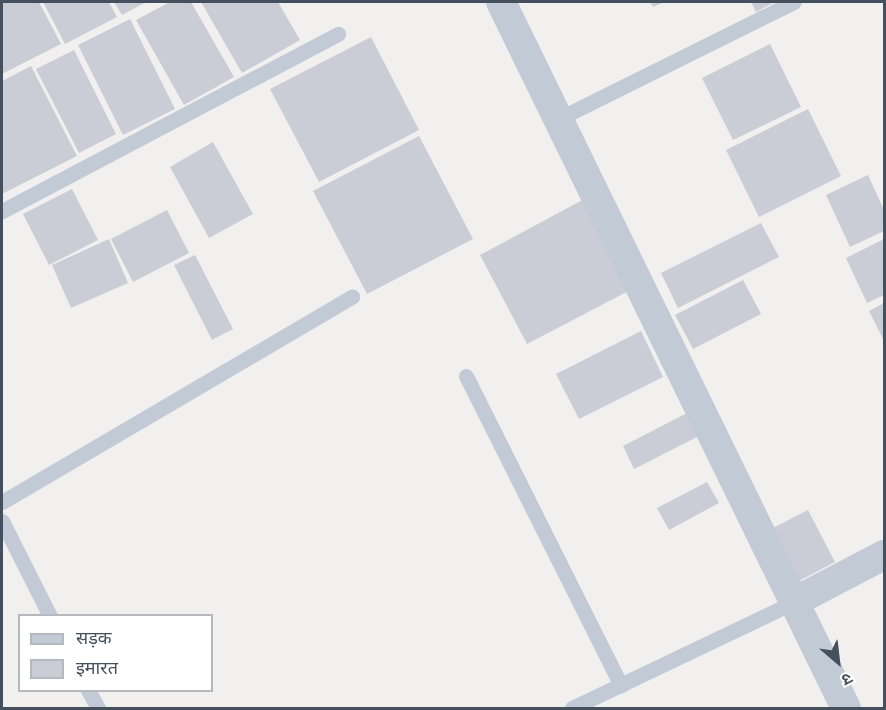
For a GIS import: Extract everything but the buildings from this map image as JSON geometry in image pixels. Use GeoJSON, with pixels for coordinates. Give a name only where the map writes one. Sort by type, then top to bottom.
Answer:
{"type":"FeatureCollection","features":[{"type":"Feature","properties":{"kind":"street"},"geometry":{"type":"LineString","coordinates":[[501,2],[846,708]]}},
{"type":"Feature","properties":{"kind":"street"},"geometry":{"type":"LineString","coordinates":[[794,602],[885,555]]}},
{"type":"Feature","properties":{"kind":"lane"},"geometry":{"type":"LineString","coordinates":[[558,119],[794,2]]}},
{"type":"Feature","properties":{"kind":"lane"},"geometry":{"type":"LineString","coordinates":[[2,211],[338,34]]}},
{"type":"Feature","properties":{"kind":"lane"},"geometry":{"type":"LineString","coordinates":[[2,502],[352,297]]}},
{"type":"Feature","properties":{"kind":"lane"},"geometry":{"type":"LineString","coordinates":[[466,376],[621,685]]}},
{"type":"Feature","properties":{"kind":"lane"},"geometry":{"type":"LineString","coordinates":[[2,520],[49,614]]}},
{"type":"Feature","properties":{"kind":"lane"},"geometry":{"type":"LineString","coordinates":[[572,708],[794,602]]}},
{"type":"Feature","properties":{"kind":"lane"},"geometry":{"type":"LineString","coordinates":[[89,692],[98,708]]}}]}
